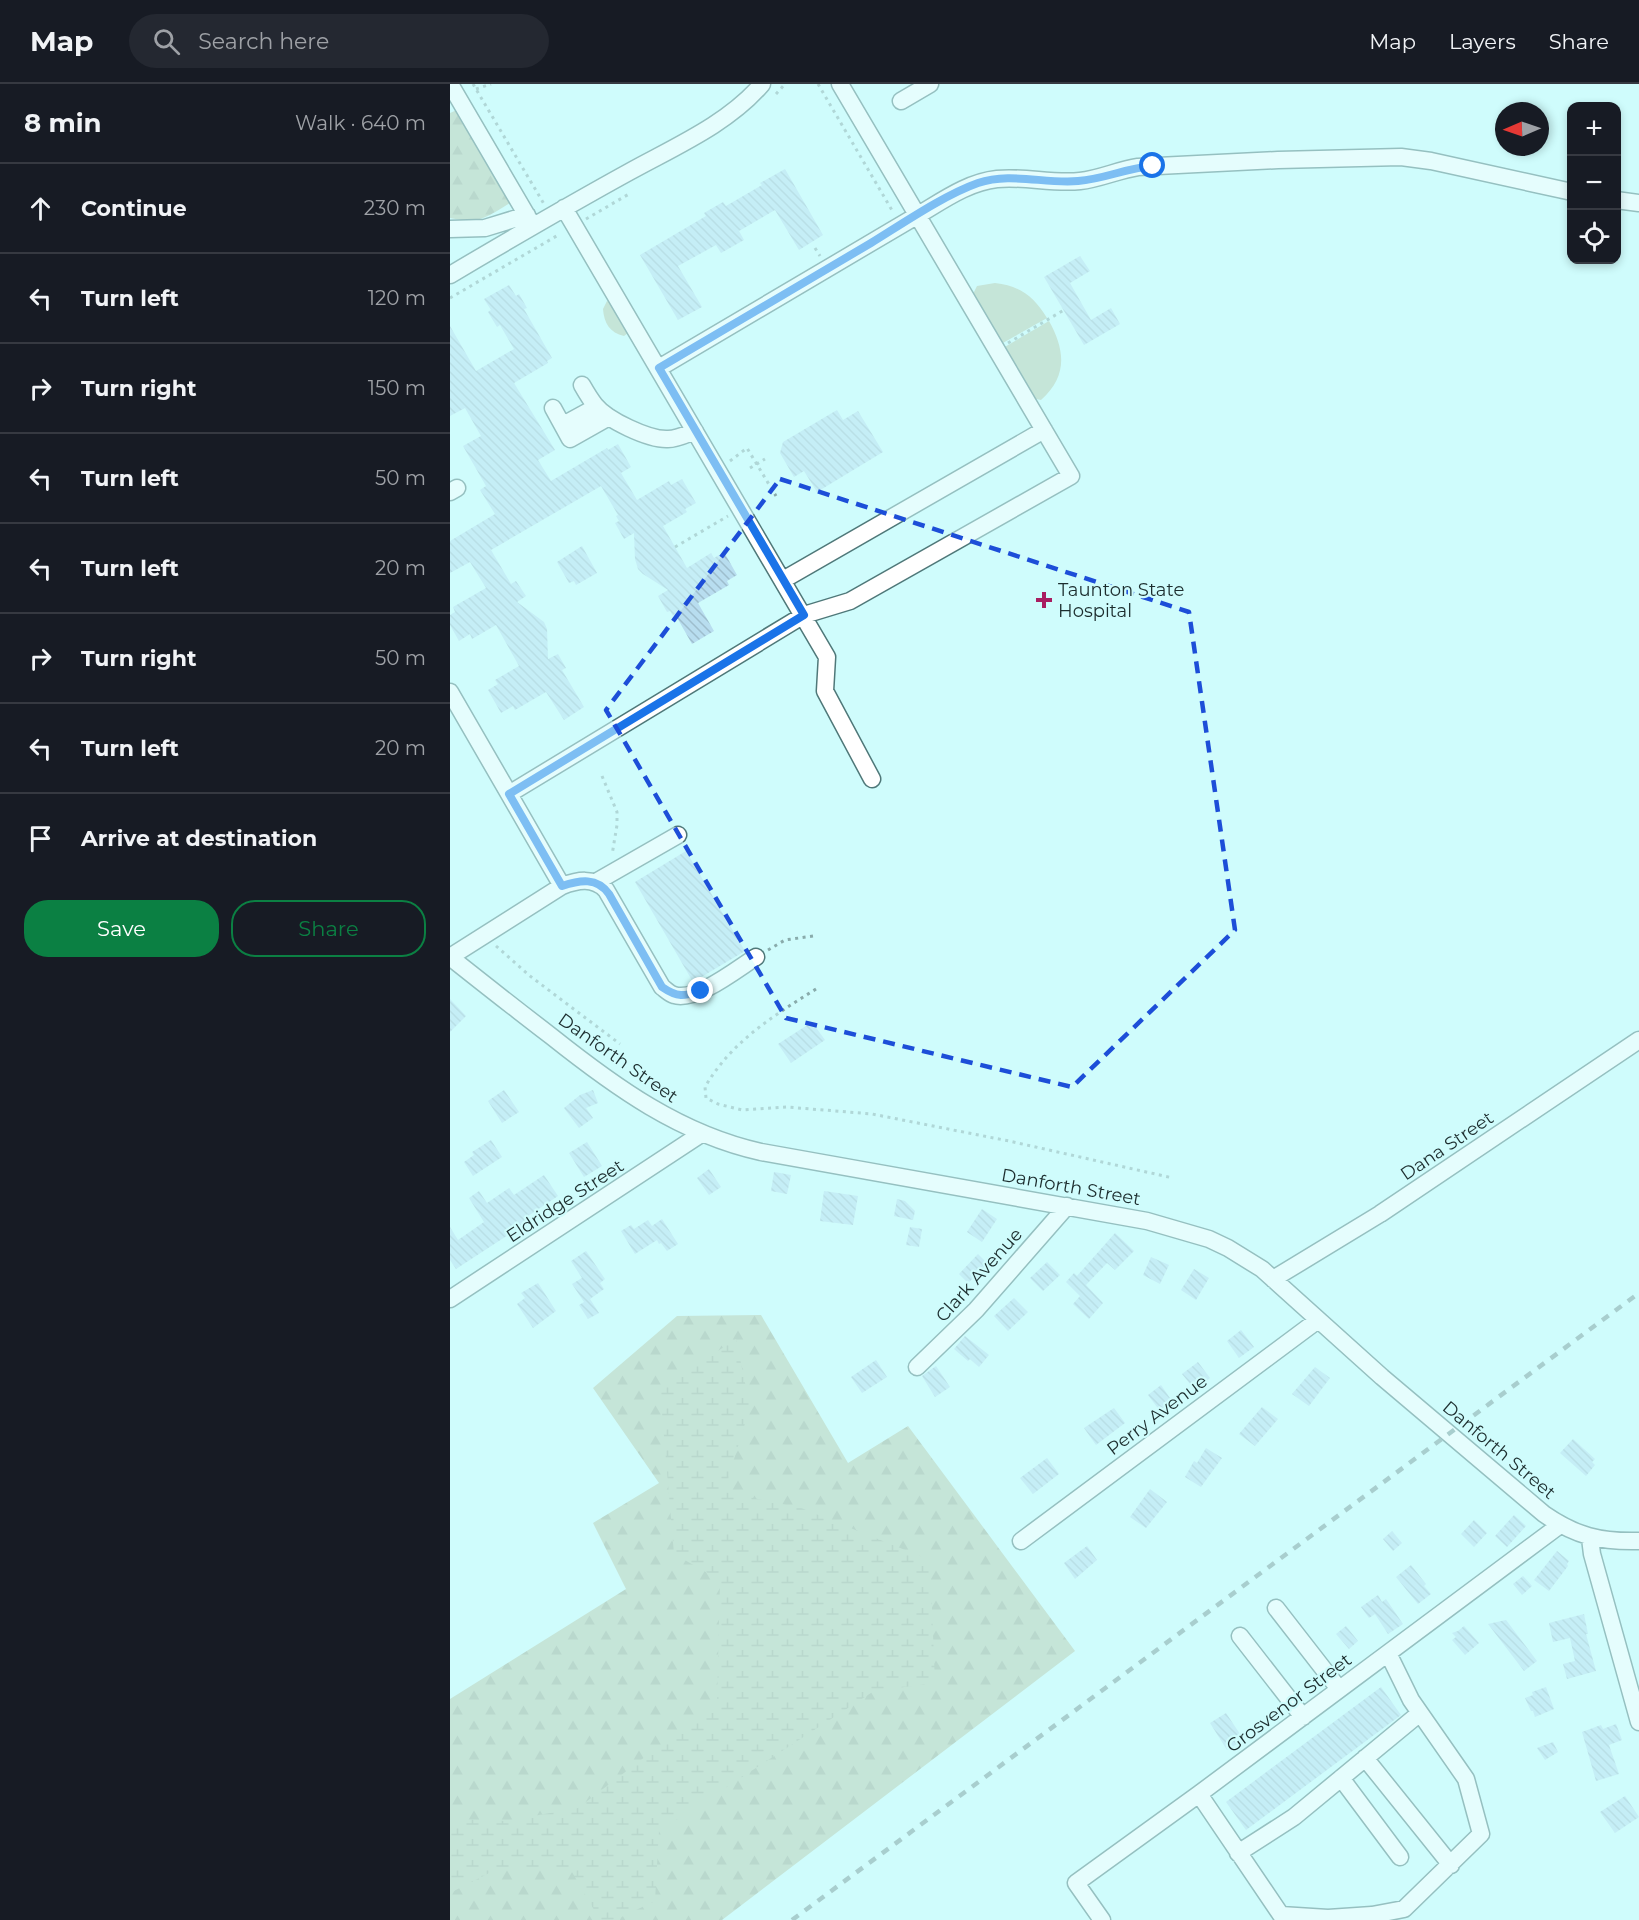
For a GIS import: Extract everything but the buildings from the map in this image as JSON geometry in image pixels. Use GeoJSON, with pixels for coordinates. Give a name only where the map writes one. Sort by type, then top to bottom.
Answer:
{"type":"FeatureCollection","features":[{"type":"Feature","properties":{"kind":"street"},"geometry":{"type":"LineString","coordinates":[[450,84],[530,220]]}},
{"type":"Feature","properties":{"kind":"street"},"geometry":{"type":"LineString","coordinates":[[450,229],[485,228],[530,220],[564,208],[705,129],[746,100],[762,84]]}},
{"type":"Feature","properties":{"kind":"street"},"geometry":{"type":"LineString","coordinates":[[509,794],[804,615],[850,601],[1071,476],[840,84]]}},
{"type":"Feature","properties":{"kind":"street"},"geometry":{"type":"LineString","coordinates":[[901,101],[930,84]]}},
{"type":"Feature","properties":{"kind":"street"},"geometry":{"type":"LineString","coordinates":[[659,368],[918,215],[969,187],[998,179],[1067,182],[1099,178],[1138,167],[1373,157],[1414,158],[1567,191]]}},
{"type":"Feature","properties":{"kind":"street"},"geometry":{"type":"LineString","coordinates":[[1621,201],[1639,203]]}},
{"type":"Feature","properties":{"kind":"street"},"geometry":{"type":"LineString","coordinates":[[564,208],[804,615],[826,657],[825,691],[872,779]]}},
{"type":"Feature","properties":{"kind":"street"},"geometry":{"type":"LineString","coordinates":[[450,275],[530,220]]}},
{"type":"Feature","properties":{"kind":"street"},"geometry":{"type":"LineString","coordinates":[[582,385],[603,412],[651,438],[668,439],[695,431]]}},
{"type":"Feature","properties":{"kind":"street"},"geometry":{"type":"LineString","coordinates":[[553,408],[563,425],[603,412]]}},
{"type":"Feature","properties":{"kind":"street"},"geometry":{"type":"LineString","coordinates":[[783,580],[1044,430]]}},
{"type":"Feature","properties":{"kind":"street"},"geometry":{"type":"LineString","coordinates":[[450,692],[562,886]]}},
{"type":"Feature","properties":{"kind":"street"},"geometry":{"type":"LineString","coordinates":[[450,957],[562,886],[575,881],[602,879],[678,835]]}},
{"type":"Feature","properties":{"kind":"street"},"geometry":{"type":"LineString","coordinates":[[602,879],[602,885],[662,987],[674,995],[686,996],[701,991],[756,957]]}},
{"type":"Feature","properties":{"kind":"street","name":"Danforth Street"},"geometry":{"type":"LineString","coordinates":[[450,957],[598,1073],[657,1112],[701,1134],[731,1145],[761,1152],[1147,1221],[1209,1239],[1246,1259],[1273,1280],[1544,1514],[1560,1525],[1590,1538],[1639,1541]]}},
{"type":"Feature","properties":{"kind":"street","name":"Dana Street"},"geometry":{"type":"LineString","coordinates":[[1273,1280],[1380,1214],[1639,1040]]}},
{"type":"Feature","properties":{"kind":"street","name":"Eldridge Street"},"geometry":{"type":"LineString","coordinates":[[450,1298],[701,1134]]}},
{"type":"Feature","properties":{"kind":"street","name":"Clark Avenue"},"geometry":{"type":"LineString","coordinates":[[917,1367],[976,1310],[1067,1206]]}},
{"type":"Feature","properties":{"kind":"street","name":"Perry Avenue"},"geometry":{"type":"LineString","coordinates":[[1021,1541],[1318,1320]]}},
{"type":"Feature","properties":{"kind":"street","name":"Grosvenor Street"},"geometry":{"type":"LineString","coordinates":[[1102,1920],[1076,1883],[1560,1525]]}},
{"type":"Feature","properties":{"kind":"street"},"geometry":{"type":"LineString","coordinates":[[1590,1538],[1592,1554],[1639,1722]]}},
{"type":"Feature","properties":{"kind":"street"},"geometry":{"type":"LineString","coordinates":[[1276,1608],[1340,1689]]}},
{"type":"Feature","properties":{"kind":"street"},"geometry":{"type":"LineString","coordinates":[[1240,1636],[1303,1717]]}},
{"type":"Feature","properties":{"kind":"street"},"geometry":{"type":"LineString","coordinates":[[1199,1794],[1281,1915],[1328,1918],[1372,1915],[1404,1909],[1482,1834],[1466,1779],[1411,1700],[1388,1653]]}},
{"type":"Feature","properties":{"kind":"street"},"geometry":{"type":"LineString","coordinates":[[1239,1853],[1294,1817],[1420,1713]]}},
{"type":"Feature","properties":{"kind":"street"},"geometry":{"type":"LineString","coordinates":[[1365,1758],[1451,1865]]}},
{"type":"Feature","properties":{"kind":"street"},"geometry":{"type":"LineString","coordinates":[[1341,1778],[1400,1857]]}},
{"type":"Feature","properties":{"kind":"path"},"geometry":{"type":"LineString","coordinates":[[473,84],[544,205]]}},
{"type":"Feature","properties":{"kind":"path"},"geometry":{"type":"LineString","coordinates":[[476,89],[491,84]]}},
{"type":"Feature","properties":{"kind":"path"},"geometry":{"type":"LineString","coordinates":[[818,84],[895,216]]}},
{"type":"Feature","properties":{"kind":"path"},"geometry":{"type":"LineString","coordinates":[[581,222],[628,194]]}},
{"type":"Feature","properties":{"kind":"path"},"geometry":{"type":"LineString","coordinates":[[450,298],[567,230]]}},
{"type":"Feature","properties":{"kind":"path"},"geometry":{"type":"LineString","coordinates":[[815,248],[821,259]]}},
{"type":"Feature","properties":{"kind":"path"},"geometry":{"type":"LineString","coordinates":[[997,350],[1064,310]]}},
{"type":"Feature","properties":{"kind":"path"},"geometry":{"type":"LineString","coordinates":[[716,466],[729,464],[730,459],[747,448],[776,496]]}},
{"type":"Feature","properties":{"kind":"path"},"geometry":{"type":"LineString","coordinates":[[750,468],[765,459]]}},
{"type":"Feature","properties":{"kind":"path"},"geometry":{"type":"LineString","coordinates":[[675,546],[741,508]]}},
{"type":"Feature","properties":{"kind":"path"},"geometry":{"type":"LineString","coordinates":[[602,776],[615,805],[618,818],[602,879]]}},
{"type":"Feature","properties":{"kind":"path"},"geometry":{"type":"LineString","coordinates":[[483,934],[530,976],[620,1044]]}},
{"type":"Feature","properties":{"kind":"path"},"geometry":{"type":"LineString","coordinates":[[756,957],[785,940],[813,936]]}},
{"type":"Feature","properties":{"kind":"path"},"geometry":{"type":"LineString","coordinates":[[816,989],[767,1020],[730,1052],[705,1087],[706,1098],[718,1104],[742,1110],[787,1107],[872,1114],[1009,1141],[1173,1178]]}},
{"type":"Feature","properties":{"kind":"highlighted area"},"geometry":{"type":"Polygon","coordinates":[[[780,479],[1189,612],[1235,930],[1072,1087],[786,1018],[606,710],[780,479]]]}},
{"type":"Feature","properties":{"kind":"green space"},"geometry":{"type":"Polygon","coordinates":[[[457,110],[510,203],[476,220],[450,218],[450,113],[457,110]]]}},
{"type":"Feature","properties":{"kind":"green space"},"geometry":{"type":"Polygon","coordinates":[[[995,283],[1012,287],[1032,298],[1047,318],[1001,344],[973,294],[977,286],[995,283]]]}},
{"type":"Feature","properties":{"kind":"green space"},"geometry":{"type":"Polygon","coordinates":[[[607,301],[610,302],[628,333],[624,336],[611,330],[606,323],[603,309],[607,301]]]}},
{"type":"Feature","properties":{"kind":"green space"},"geometry":{"type":"Polygon","coordinates":[[[1049,321],[1061,352],[1060,372],[1050,391],[1041,400],[1032,398],[1003,348],[1049,321]]]}},
{"type":"Feature","properties":{"kind":"green space"},"geometry":{"type":"Polygon","coordinates":[[[761,1315],[848,1463],[908,1426],[1075,1651],[722,1920],[450,1920],[450,1699],[626,1589],[593,1523],[659,1483],[593,1388],[677,1316],[761,1315]]]}},
{"type":"Feature","properties":{"kind":"green space"},"geometry":{"type":"Polygon","coordinates":[[[736,1339],[750,1407],[724,1492],[801,1508],[930,1560],[935,1683],[874,1691],[659,1831],[655,1901],[615,1920],[600,1920],[569,1867],[497,1869],[450,1893],[450,1819],[505,1821],[578,1808],[717,1702],[720,1580],[674,1554],[660,1389],[736,1339]]]}},
{"type":"Feature","properties":{"kind":"railway"},"geometry":{"type":"LineString","coordinates":[[792,1920],[1639,1293]]}},
{"type":"Feature","properties":{"kind":"place","name":"Taunton State Hospital"},"geometry":{"type":"Point","coordinates":[1044,600]}},
{"type":"Feature","properties":{"kind":"route"},"geometry":{"type":"LineString","coordinates":[[701,991],[686,996],[674,995],[662,987],[602,885],[596,882],[575,881],[562,886],[509,794],[804,615],[659,368],[918,215],[978,183],[1009,178],[1056,182],[1080,181],[1105,177],[1130,168],[1153,166]]}}]}
